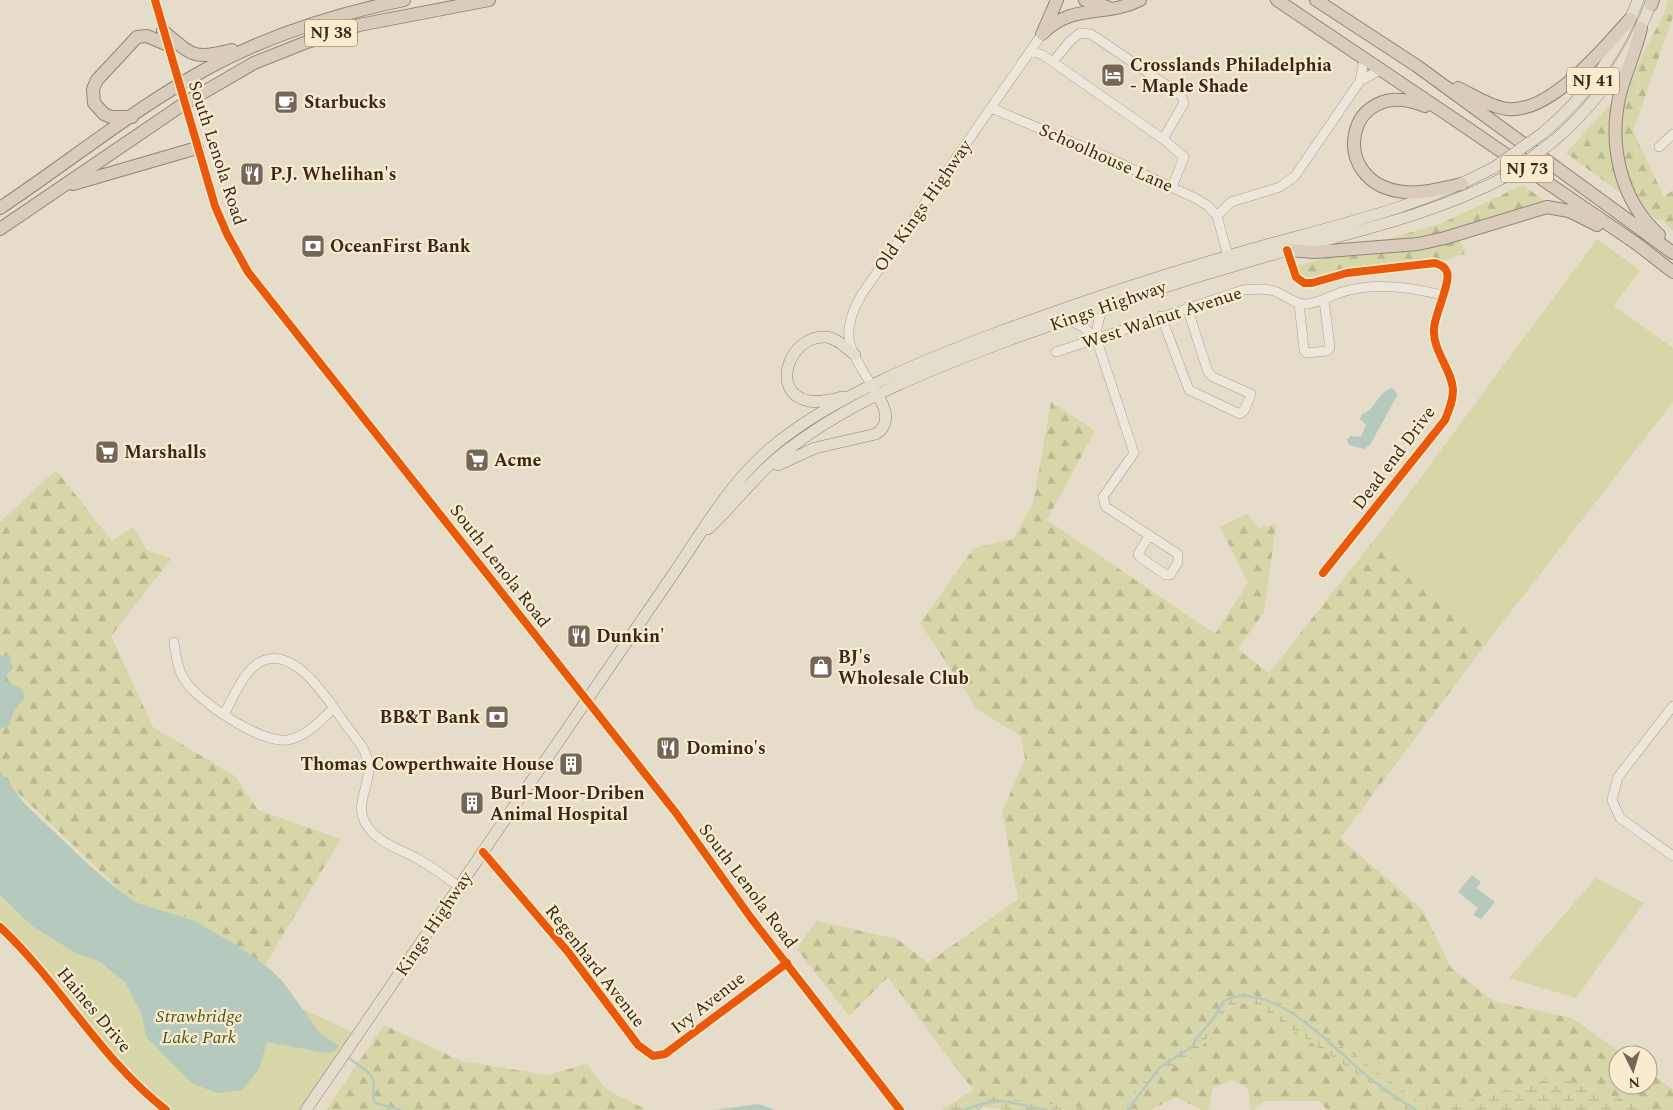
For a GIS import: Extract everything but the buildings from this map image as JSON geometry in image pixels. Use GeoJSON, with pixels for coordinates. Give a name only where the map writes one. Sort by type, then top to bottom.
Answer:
{"type":"FeatureCollection","features":[{"type":"Feature","properties":{"kind":"highway","name":"NJ 38"},"geometry":{"type":"LineString","coordinates":[[0,208],[179,85],[258,44],[335,17],[404,0]]}},
{"type":"Feature","properties":{"kind":"highway","name":"NJ 38"},"geometry":{"type":"LineString","coordinates":[[0,229],[184,102],[254,63],[324,36],[387,18],[489,0]]}},
{"type":"Feature","properties":{"kind":"highway"},"geometry":{"type":"LineString","coordinates":[[1042,34],[1057,0]]}},
{"type":"Feature","properties":{"kind":"highway"},"geometry":{"type":"LineString","coordinates":[[1086,0],[1112,9]]}},
{"type":"Feature","properties":{"kind":"highway"},"geometry":{"type":"LineString","coordinates":[[1042,34],[1054,23],[1068,16],[1112,9],[1140,0]]}},
{"type":"Feature","properties":{"kind":"highway","name":"NJ 73"},"geometry":{"type":"LineString","coordinates":[[1317,0],[1417,66],[1673,253]]}},
{"type":"Feature","properties":{"kind":"highway","name":"NJ 73"},"geometry":{"type":"LineString","coordinates":[[1276,1],[1458,121],[1637,244],[1673,272]]}},
{"type":"Feature","properties":{"kind":"highway"},"geometry":{"type":"LineString","coordinates":[[1417,66],[1492,104],[1506,109],[1518,108],[1550,95],[1575,77],[1630,19]]}},
{"type":"Feature","properties":{"kind":"highway"},"geometry":{"type":"LineString","coordinates":[[1641,28],[1637,50],[1625,79],[1619,102],[1616,122],[1618,155],[1624,181],[1637,210],[1651,228],[1673,246]]}},
{"type":"Feature","properties":{"kind":"highway"},"geometry":{"type":"LineString","coordinates":[[164,31],[188,52],[199,56],[258,44]]}},
{"type":"Feature","properties":{"kind":"highway"},"geometry":{"type":"LineString","coordinates":[[132,117],[111,117],[100,112],[93,99],[95,83],[137,38],[150,37],[168,45]]}},
{"type":"Feature","properties":{"kind":"highway"},"geometry":{"type":"LineString","coordinates":[[1458,121],[1408,99],[1384,100],[1373,106],[1360,121],[1355,133],[1354,151],[1357,163],[1364,174],[1374,183],[1388,189],[1421,192],[1462,184]]}},
{"type":"Feature","properties":{"kind":"highway"},"geometry":{"type":"LineString","coordinates":[[61,188],[198,148]]}},
{"type":"Feature","properties":{"kind":"highway"},"geometry":{"type":"LineString","coordinates":[[1287,250],[1315,252],[1418,244],[1552,207],[1576,214],[1656,260]]}},
{"type":"Feature","properties":{"kind":"main road","name":"Kings Highway"},"geometry":{"type":"LineString","coordinates":[[698,539],[760,473],[789,449],[875,391],[950,351],[1037,318],[1228,256],[1395,210],[1462,184],[1495,167],[1543,133],[1565,113],[1593,80],[1614,50],[1638,0]]}},
{"type":"Feature","properties":{"kind":"main road","name":"NJ 41"},"geometry":{"type":"LineString","coordinates":[[1641,28],[1652,2]]}},
{"type":"Feature","properties":{"kind":"main road","name":"Kings Highway"},"geometry":{"type":"LineString","coordinates":[[875,391],[1103,307],[1287,250],[1423,212],[1468,195],[1507,176],[1555,140],[1601,91],[1624,58],[1641,28]]}},
{"type":"Feature","properties":{"kind":"main road"},"geometry":{"type":"LineString","coordinates":[[855,356],[837,340],[826,337],[815,338],[802,345],[793,354],[788,364],[786,375],[793,391],[806,400],[818,401],[855,395]]}},
{"type":"Feature","properties":{"kind":"main road","name":"NJ 41"},"geometry":{"type":"LineString","coordinates":[[855,395],[875,391]]}},
{"type":"Feature","properties":{"kind":"main road"},"geometry":{"type":"LineString","coordinates":[[760,473],[815,448],[876,434],[883,427],[886,418],[885,409],[875,391]]}},
{"type":"Feature","properties":{"kind":"main road","name":"Kings Highway"},"geometry":{"type":"LineString","coordinates":[[306,1110],[587,702],[724,498],[772,447],[855,395]]}},
{"type":"Feature","properties":{"kind":"street","name":"South Lenola Road"},"geometry":{"type":"LineString","coordinates":[[155,0],[220,221],[248,272],[676,813],[751,918],[900,1110]]}},
{"type":"Feature","properties":{"kind":"street"},"geometry":{"type":"LineString","coordinates":[[1053,62],[1070,41],[1080,33],[1091,34],[1181,95],[1184,103],[1181,111],[1163,139]]}},
{"type":"Feature","properties":{"kind":"street","name":"Old Kings Highway"},"geometry":{"type":"LineString","coordinates":[[875,391],[855,356],[848,332],[854,308],[1042,34]]}},
{"type":"Feature","properties":{"kind":"street"},"geometry":{"type":"LineString","coordinates":[[1031,51],[1043,55],[1163,139],[1184,157],[1172,187]]}},
{"type":"Feature","properties":{"kind":"street"},"geometry":{"type":"LineString","coordinates":[[1228,256],[1217,216],[1231,202],[1271,191],[1289,182],[1306,161],[1360,80],[1364,60]]}},
{"type":"Feature","properties":{"kind":"street"},"geometry":{"type":"LineString","coordinates":[[1360,80],[1380,70]]}},
{"type":"Feature","properties":{"kind":"street","name":"Schoolhouse Lane"},"geometry":{"type":"LineString","coordinates":[[991,108],[1172,187],[1208,206],[1217,216]]}},
{"type":"Feature","properties":{"kind":"street"},"geometry":{"type":"LineString","coordinates":[[1659,147],[1673,134]]}},
{"type":"Feature","properties":{"kind":"street","name":"Dead end Drive"},"geometry":{"type":"LineString","coordinates":[[1287,250],[1296,277],[1304,283],[1312,284],[1336,275],[1435,263],[1443,266],[1448,272],[1448,279],[1434,316],[1433,336],[1453,388],[1452,403],[1445,420],[1323,574]]}},
{"type":"Feature","properties":{"kind":"street"},"geometry":{"type":"LineString","coordinates":[[1324,300],[1330,348],[1327,352],[1307,353],[1304,350],[1299,303],[1324,300],[1343,292],[1378,287],[1398,287],[1442,295]]}},
{"type":"Feature","properties":{"kind":"street","name":"West Walnut Avenue"},"geometry":{"type":"LineString","coordinates":[[1056,352],[1243,290],[1275,291],[1299,303]]}},
{"type":"Feature","properties":{"kind":"street"},"geometry":{"type":"LineString","coordinates":[[1103,307],[1096,338],[1134,453],[1103,497],[1104,502],[1106,507],[1178,554],[1178,562],[1170,575],[1166,575],[1138,554],[1149,536]]}},
{"type":"Feature","properties":{"kind":"street"},"geometry":{"type":"LineString","coordinates":[[1160,316],[1189,390],[1240,414],[1246,410],[1251,394],[1212,377],[1208,372],[1187,307]]}},
{"type":"Feature","properties":{"kind":"street"},"geometry":{"type":"LineString","coordinates":[[1067,319],[1083,327],[1096,338]]}},
{"type":"Feature","properties":{"kind":"street"},"geometry":{"type":"LineString","coordinates":[[174,642],[178,666],[185,680],[197,694],[224,714],[262,736],[287,740],[302,735],[334,708]]}},
{"type":"Feature","properties":{"kind":"street"},"geometry":{"type":"LineString","coordinates":[[224,714],[242,683],[254,668],[264,660],[275,658],[292,664],[303,672],[362,745],[368,760],[368,777],[361,810],[366,824],[382,841],[419,860],[459,887]]}},
{"type":"Feature","properties":{"kind":"street"},"geometry":{"type":"LineString","coordinates":[[1673,706],[1618,777],[1612,796],[1614,808],[1620,818],[1673,856]]}},
{"type":"Feature","properties":{"kind":"street","name":"Regenhard Avenue"},"geometry":{"type":"LineString","coordinates":[[483,852],[568,952],[638,1045],[646,1051]]}},
{"type":"Feature","properties":{"kind":"street","name":"Haines Drive"},"geometry":{"type":"LineString","coordinates":[[0,927],[28,955],[129,1075],[166,1110]]}},
{"type":"Feature","properties":{"kind":"street","name":"Ivy Avenue"},"geometry":{"type":"LineString","coordinates":[[646,1051],[653,1056],[666,1054],[787,963]]}},
{"type":"Feature","properties":{"kind":"green space"},"geometry":{"type":"Polygon","coordinates":[[[1668,0],[1673,0],[1673,17],[1633,131],[1664,197],[1673,190],[1673,231],[1661,219],[1657,220],[1566,153],[1614,100],[1625,99],[1642,55],[1664,14],[1668,0]]]}},
{"type":"Feature","properties":{"kind":"green space"},"geometry":{"type":"Polygon","coordinates":[[[1523,185],[1549,204],[1458,234],[1465,254],[1432,264],[1311,285],[1295,276],[1293,267],[1324,258],[1347,256],[1348,251],[1442,223],[1523,185]]]}},
{"type":"Feature","properties":{"kind":"green space"},"geometry":{"type":"Polygon","coordinates":[[[1597,239],[1640,270],[1614,306],[1673,348],[1673,402],[1486,644],[1484,630],[1378,535],[1597,239]]]}},
{"type":"Feature","properties":{"kind":"green space"},"geometry":{"type":"Polygon","coordinates":[[[1051,402],[1095,431],[1047,520],[1215,634],[1248,583],[1220,527],[1246,514],[1259,528],[1276,524],[1264,612],[1238,649],[1269,673],[1378,535],[1484,630],[1486,644],[1340,838],[1423,910],[1451,968],[1494,1001],[1572,1018],[1610,1045],[1608,1045],[1608,1094],[1555,1076],[1448,1106],[1444,1110],[1430,1110],[1280,1002],[1240,992],[1114,1110],[1097,1110],[987,1096],[954,1107],[973,1090],[888,977],[849,1016],[797,949],[816,921],[897,939],[928,963],[1018,899],[1002,812],[1025,759],[1021,736],[977,709],[920,623],[974,548],[1013,539],[1033,504],[1051,402]]]}},
{"type":"Feature","properties":{"kind":"green space"},"geometry":{"type":"Polygon","coordinates":[[[56,470],[112,541],[133,527],[147,550],[171,559],[111,636],[153,727],[235,776],[258,810],[341,839],[265,965],[195,921],[131,900],[0,776],[0,522],[56,470]]]}},
{"type":"Feature","properties":{"kind":"green space","name":"Strawbridge Lake Park"},"geometry":{"type":"Polygon","coordinates":[[[0,781],[94,874],[136,897],[187,917],[226,942],[286,1001],[358,1035],[304,1110],[168,1110],[156,1102],[0,929],[0,781]]]}},
{"type":"Feature","properties":{"kind":"green space"},"geometry":{"type":"Polygon","coordinates":[[[1596,878],[1644,903],[1576,998],[1509,978],[1596,878]]]}},
{"type":"Feature","properties":{"kind":"green space"},"geometry":{"type":"Polygon","coordinates":[[[1240,992],[1280,1002],[1430,1110],[1410,1110],[1252,1002],[1230,1006],[1195,1056],[1160,1072],[1129,1110],[1114,1110],[1240,992]]]}},
{"type":"Feature","properties":{"kind":"green space"},"geometry":{"type":"Polygon","coordinates":[[[1252,1002],[1410,1110],[1327,1110],[1320,1101],[1265,1101],[1254,1110],[1250,1110],[1248,1088],[1232,1080],[1213,1088],[1208,1110],[1202,1110],[1176,1097],[1151,1110],[1129,1110],[1160,1072],[1195,1056],[1231,1006],[1252,1002]]]}},
{"type":"Feature","properties":{"kind":"green space"},"geometry":{"type":"Polygon","coordinates":[[[384,1025],[461,1061],[546,1075],[587,1064],[607,1090],[647,1110],[326,1110],[384,1025]]]}},
{"type":"Feature","properties":{"kind":"green space"},"geometry":{"type":"Polygon","coordinates":[[[1555,1076],[1636,1104],[1641,1110],[1444,1110],[1448,1106],[1555,1076]]]}},
{"type":"Feature","properties":{"kind":"green space"},"geometry":{"type":"Polygon","coordinates":[[[1658,1079],[1673,1089],[1673,1110],[1641,1110],[1636,1104],[1610,1095],[1658,1095],[1658,1079]]]}},
{"type":"Feature","properties":{"kind":"green space"},"geometry":{"type":"Polygon","coordinates":[[[973,1090],[956,1107],[987,1096],[1097,1110],[1009,1110],[983,1107],[977,1110],[942,1110],[973,1090]]]}},
{"type":"Feature","properties":{"kind":"shaded area"},"geometry":{"type":"Polygon","coordinates":[[[1392,388],[1398,394],[1370,445],[1364,449],[1349,445],[1347,440],[1350,436],[1361,437],[1366,425],[1360,419],[1362,414],[1370,409],[1383,393],[1392,388]]]}},
{"type":"Feature","properties":{"kind":"shaded area"},"geometry":{"type":"Polygon","coordinates":[[[8,655],[13,667],[4,680],[20,688],[25,697],[13,713],[10,725],[0,729],[0,656],[8,655]]]}},
{"type":"Feature","properties":{"kind":"shaded area","name":"Strawbridge Lake Park"},"geometry":{"type":"Polygon","coordinates":[[[0,771],[25,804],[117,889],[137,903],[195,921],[241,948],[271,970],[283,982],[320,1033],[339,1046],[334,1052],[326,1053],[267,1042],[259,1069],[242,1090],[218,1093],[193,1084],[146,1037],[142,1015],[125,982],[97,960],[79,955],[32,926],[0,895],[0,771]]]}},
{"type":"Feature","properties":{"kind":"shaded area"},"geometry":{"type":"Polygon","coordinates":[[[1472,875],[1481,882],[1476,888],[1495,902],[1481,919],[1473,915],[1478,908],[1458,892],[1472,875]]]}},
{"type":"Feature","properties":{"kind":"shaded area"},"geometry":{"type":"Polygon","coordinates":[[[758,1104],[776,1110],[714,1110],[758,1104]]]}},
{"type":"Feature","properties":{"kind":"waterway"},"geometry":{"type":"LineString","coordinates":[[1128,1110],[1160,1067],[1192,1047],[1224,1001],[1242,996],[1261,998],[1281,1007],[1300,1019],[1372,1080],[1416,1110]]}},
{"type":"Feature","properties":{"kind":"waterway"},"geometry":{"type":"LineString","coordinates":[[346,1056],[371,1076],[374,1084],[373,1095],[375,1103],[401,1110]]}},
{"type":"Feature","properties":{"kind":"waterway"},"geometry":{"type":"LineString","coordinates":[[963,1110],[989,1102],[1004,1101],[1046,1110]]}},
{"type":"Feature","properties":{"kind":"cycle path"},"geometry":{"type":"LineString","coordinates":[[155,0],[215,206],[227,234],[248,272],[676,813],[751,918],[900,1110]]}},
{"type":"Feature","properties":{"kind":"cycle path"},"geometry":{"type":"LineString","coordinates":[[1287,250],[1296,277],[1304,283],[1312,283],[1347,273],[1435,263],[1445,268],[1448,277],[1434,328],[1436,344],[1452,382],[1453,390],[1452,402],[1445,420],[1323,573]]}},
{"type":"Feature","properties":{"kind":"cycle path"},"geometry":{"type":"LineString","coordinates":[[483,852],[568,952],[638,1045],[653,1056],[665,1054],[787,963]]}},
{"type":"Feature","properties":{"kind":"cycle path"},"geometry":{"type":"LineString","coordinates":[[0,927],[42,972],[121,1068],[166,1110]]}},
{"type":"Feature","properties":{"kind":"place","name":"Crosslands Philadelphia - Maple Shade"},"geometry":{"type":"Point","coordinates":[1113,75]}},
{"type":"Feature","properties":{"kind":"place","name":"Starbucks"},"geometry":{"type":"Point","coordinates":[286,102]}},
{"type":"Feature","properties":{"kind":"place","name":"P.J. Whelihan's"},"geometry":{"type":"Point","coordinates":[252,174]}},
{"type":"Feature","properties":{"kind":"place","name":"OceanFirst Bank"},"geometry":{"type":"Point","coordinates":[313,246]}},
{"type":"Feature","properties":{"kind":"place","name":"Marshalls"},"geometry":{"type":"Point","coordinates":[107,452]}},
{"type":"Feature","properties":{"kind":"place","name":"Acme"},"geometry":{"type":"Point","coordinates":[477,460]}},
{"type":"Feature","properties":{"kind":"place","name":"Dunkin'"},"geometry":{"type":"Point","coordinates":[579,636]}},
{"type":"Feature","properties":{"kind":"place","name":"BJ's Wholesale Club"},"geometry":{"type":"Point","coordinates":[821,667]}},
{"type":"Feature","properties":{"kind":"place","name":"BB&T Bank"},"geometry":{"type":"Point","coordinates":[497,717]}},
{"type":"Feature","properties":{"kind":"place","name":"Domino's"},"geometry":{"type":"Point","coordinates":[668,748]}},
{"type":"Feature","properties":{"kind":"place","name":"Thomas Cowperthwaite House"},"geometry":{"type":"Point","coordinates":[571,764]}},
{"type":"Feature","properties":{"kind":"place","name":"Burl-Moor-Driben Animal Hospital"},"geometry":{"type":"Point","coordinates":[472,803]}}]}
